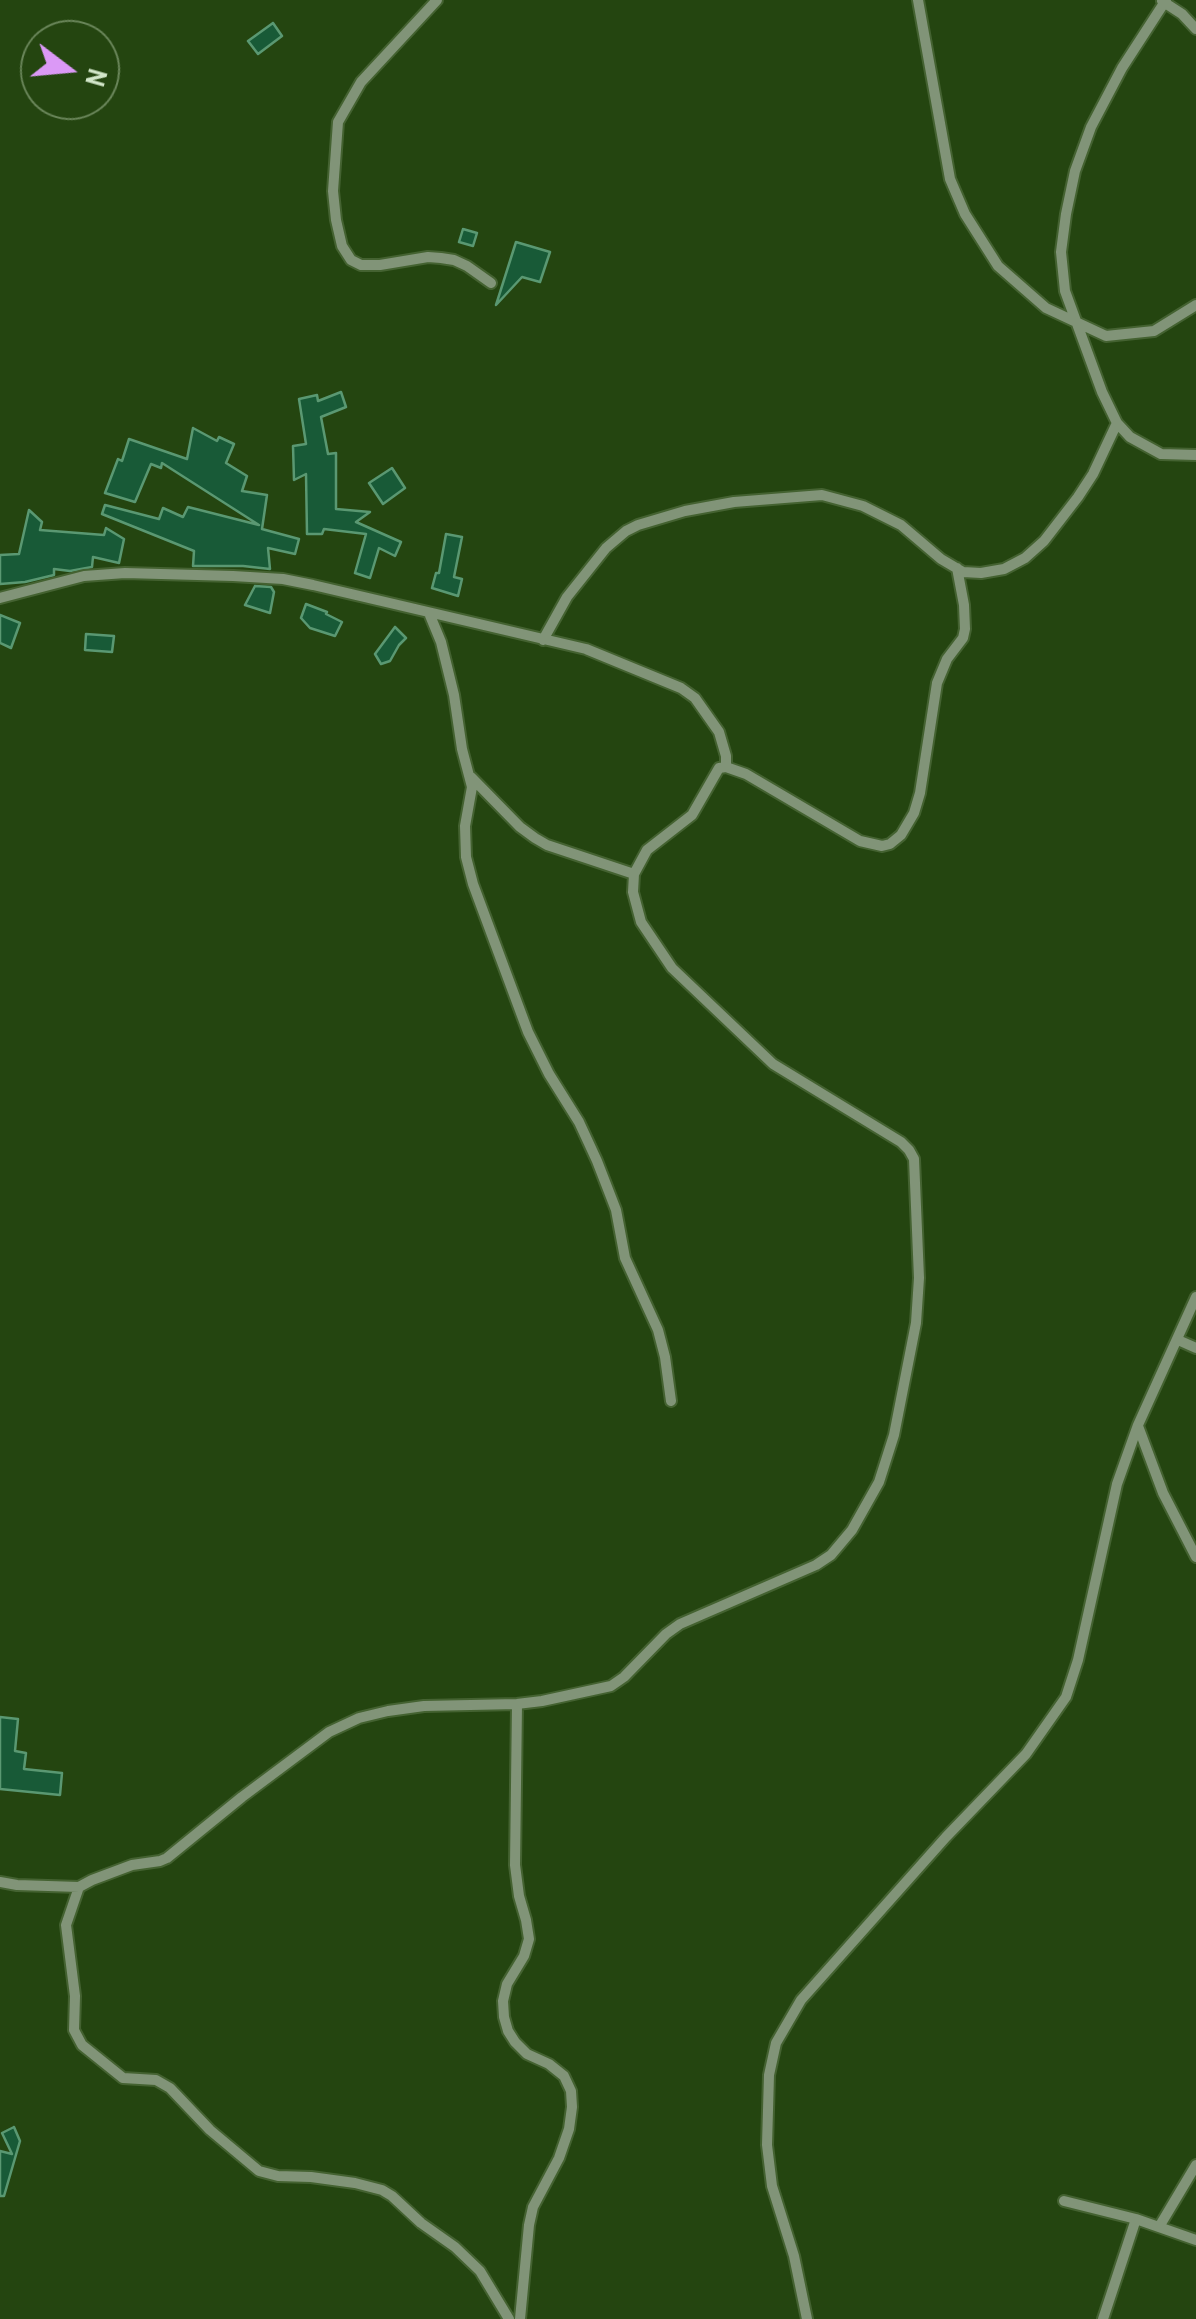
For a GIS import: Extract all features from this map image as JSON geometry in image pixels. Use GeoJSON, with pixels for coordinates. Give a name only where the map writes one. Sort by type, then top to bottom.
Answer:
{"type":"FeatureCollection","features":[{"type":"Feature","properties":{"kind":"street"},"geometry":{"type":"LineString","coordinates":[[437,0],[361,82],[338,122],[333,191],[336,220],[342,246],[361,265],[440,258],[467,266],[491,283]]}},
{"type":"Feature","properties":{"kind":"street"},"geometry":{"type":"LineString","coordinates":[[918,0],[950,179],[965,214],[998,266],[1046,308],[1106,336],[1154,331],[1196,305]]}},
{"type":"Feature","properties":{"kind":"street"},"geometry":{"type":"LineString","coordinates":[[1196,28],[1164,1],[1114,82],[1091,126],[1075,171],[1061,252],[1065,291],[1117,423],[1130,436],[1161,454],[1196,454]]}},
{"type":"Feature","properties":{"kind":"street"},"geometry":{"type":"LineString","coordinates":[[543,640],[567,597],[606,548],[626,531],[685,511],[734,502],[822,495],[863,506],[901,525],[941,559],[964,572],[1004,569],[1044,541],[1093,474],[1117,423]]}},
{"type":"Feature","properties":{"kind":"street"},"geometry":{"type":"LineString","coordinates":[[0,1882],[79,1887],[132,1865],[167,1858],[329,1732],[359,1718],[424,1706],[542,1701],[612,1686],[680,1624],[816,1565],[852,1530],[879,1482],[894,1435],[916,1324],[919,1278],[914,1159],[902,1142],[773,1064],[672,968],[641,922],[633,892],[634,874],[647,850],[692,814],[719,768],[746,774],[860,841],[882,846],[901,834],[920,793],[937,683],[965,629],[957,568]]}},
{"type":"Feature","properties":{"kind":"street"},"geometry":{"type":"LineString","coordinates":[[0,598],[84,576],[233,576],[313,585],[429,612],[586,650],[689,692],[719,732],[726,767]]}},
{"type":"Feature","properties":{"kind":"street"},"geometry":{"type":"LineString","coordinates":[[429,612],[454,694],[470,776],[471,801],[465,826],[466,857],[473,884],[528,1032],[578,1122],[610,1193],[626,1258],[658,1330],[671,1401]]}},
{"type":"Feature","properties":{"kind":"street"},"geometry":{"type":"LineString","coordinates":[[470,776],[520,828],[535,838],[634,874]]}},
{"type":"Feature","properties":{"kind":"street"},"geometry":{"type":"LineString","coordinates":[[807,2319],[794,2256],[772,2186],[767,2145],[769,2075],[776,2043],[802,2000],[946,1837],[1026,1754],[1066,1697],[1078,1660],[1117,1484],[1138,1426],[1196,1297]]}},
{"type":"Feature","properties":{"kind":"street"},"geometry":{"type":"LineString","coordinates":[[1178,1340],[1196,1348]]}},
{"type":"Feature","properties":{"kind":"street"},"geometry":{"type":"LineString","coordinates":[[1138,1426],[1162,1493],[1196,1557]]}},
{"type":"Feature","properties":{"kind":"street"},"geometry":{"type":"LineString","coordinates":[[517,1704],[515,1864],[529,1939],[507,1984],[504,2017],[515,2042],[527,2054],[564,2076],[572,2108],[559,2158],[533,2206],[520,2319]]}},
{"type":"Feature","properties":{"kind":"street"},"geometry":{"type":"LineString","coordinates":[[79,1887],[66,1925],[66,1938],[72,1968],[74,2030],[82,2045],[123,2078],[156,2080],[170,2088],[210,2130],[260,2170],[278,2176],[356,2183],[392,2196],[480,2271],[508,2319]]}},
{"type":"Feature","properties":{"kind":"street"},"geometry":{"type":"LineString","coordinates":[[1159,2227],[1196,2165]]}},
{"type":"Feature","properties":{"kind":"street"},"geometry":{"type":"LineString","coordinates":[[1064,2201],[1136,2219],[1196,2240]]}},
{"type":"Feature","properties":{"kind":"street"},"geometry":{"type":"LineString","coordinates":[[1103,2319],[1136,2219]]}},
{"type":"Feature","properties":{"kind":"building"},"geometry":{"type":"Polygon","coordinates":[[[273,23],[282,36],[258,54],[248,41],[273,23]]]}},
{"type":"Feature","properties":{"kind":"building"},"geometry":{"type":"Polygon","coordinates":[[[463,229],[477,233],[473,246],[459,242],[463,229]]]}},
{"type":"Feature","properties":{"kind":"building"},"geometry":{"type":"Polygon","coordinates":[[[516,242],[550,252],[540,282],[522,277],[496,305],[516,242]]]}},
{"type":"Feature","properties":{"kind":"building"},"geometry":{"type":"Polygon","coordinates":[[[341,392],[346,407],[321,417],[328,454],[336,453],[336,509],[370,512],[356,522],[401,542],[395,556],[379,548],[370,578],[355,573],[366,534],[324,529],[322,534],[307,534],[306,474],[294,480],[293,446],[306,444],[299,399],[317,395],[318,401],[341,392]]]}},
{"type":"Feature","properties":{"kind":"building"},"geometry":{"type":"Polygon","coordinates":[[[193,428],[217,441],[219,437],[234,444],[226,463],[247,476],[242,491],[267,495],[262,529],[299,539],[295,554],[268,548],[270,569],[193,566],[194,551],[102,514],[105,505],[159,519],[163,508],[183,517],[188,507],[259,525],[162,463],[161,468],[151,464],[135,502],[105,493],[129,439],[187,459],[193,428]]]}},
{"type":"Feature","properties":{"kind":"building"},"geometry":{"type":"Polygon","coordinates":[[[392,468],[405,488],[383,504],[369,483],[392,468]]]}},
{"type":"Feature","properties":{"kind":"building"},"geometry":{"type":"Polygon","coordinates":[[[29,510],[42,522],[40,530],[104,535],[106,528],[124,539],[119,563],[93,557],[92,567],[54,569],[54,575],[0,584],[0,555],[19,554],[29,510]]]}},
{"type":"Feature","properties":{"kind":"building"},"geometry":{"type":"Polygon","coordinates":[[[446,534],[462,537],[454,577],[462,579],[458,596],[432,588],[439,573],[446,534]]]}},
{"type":"Feature","properties":{"kind":"building"},"geometry":{"type":"Polygon","coordinates":[[[255,586],[271,587],[274,592],[270,613],[245,605],[255,586]]]}},
{"type":"Feature","properties":{"kind":"building"},"geometry":{"type":"Polygon","coordinates":[[[306,604],[342,622],[335,636],[310,628],[301,618],[306,604]]]}},
{"type":"Feature","properties":{"kind":"building"},"geometry":{"type":"Polygon","coordinates":[[[0,615],[20,623],[11,648],[0,643],[0,615]]]}},
{"type":"Feature","properties":{"kind":"building"},"geometry":{"type":"Polygon","coordinates":[[[395,627],[406,638],[390,661],[381,664],[375,654],[395,627]]]}},
{"type":"Feature","properties":{"kind":"building"},"geometry":{"type":"Polygon","coordinates":[[[86,634],[114,636],[112,652],[85,650],[86,634]]]}},
{"type":"Feature","properties":{"kind":"building"},"geometry":{"type":"Polygon","coordinates":[[[0,1717],[18,1719],[15,1751],[26,1753],[24,1769],[62,1773],[60,1795],[0,1789],[0,1717]]]}},
{"type":"Feature","properties":{"kind":"building"},"geometry":{"type":"Polygon","coordinates":[[[14,2127],[20,2141],[4,2196],[0,2196],[0,2151],[12,2154],[2,2133],[14,2127]]]}}]}
